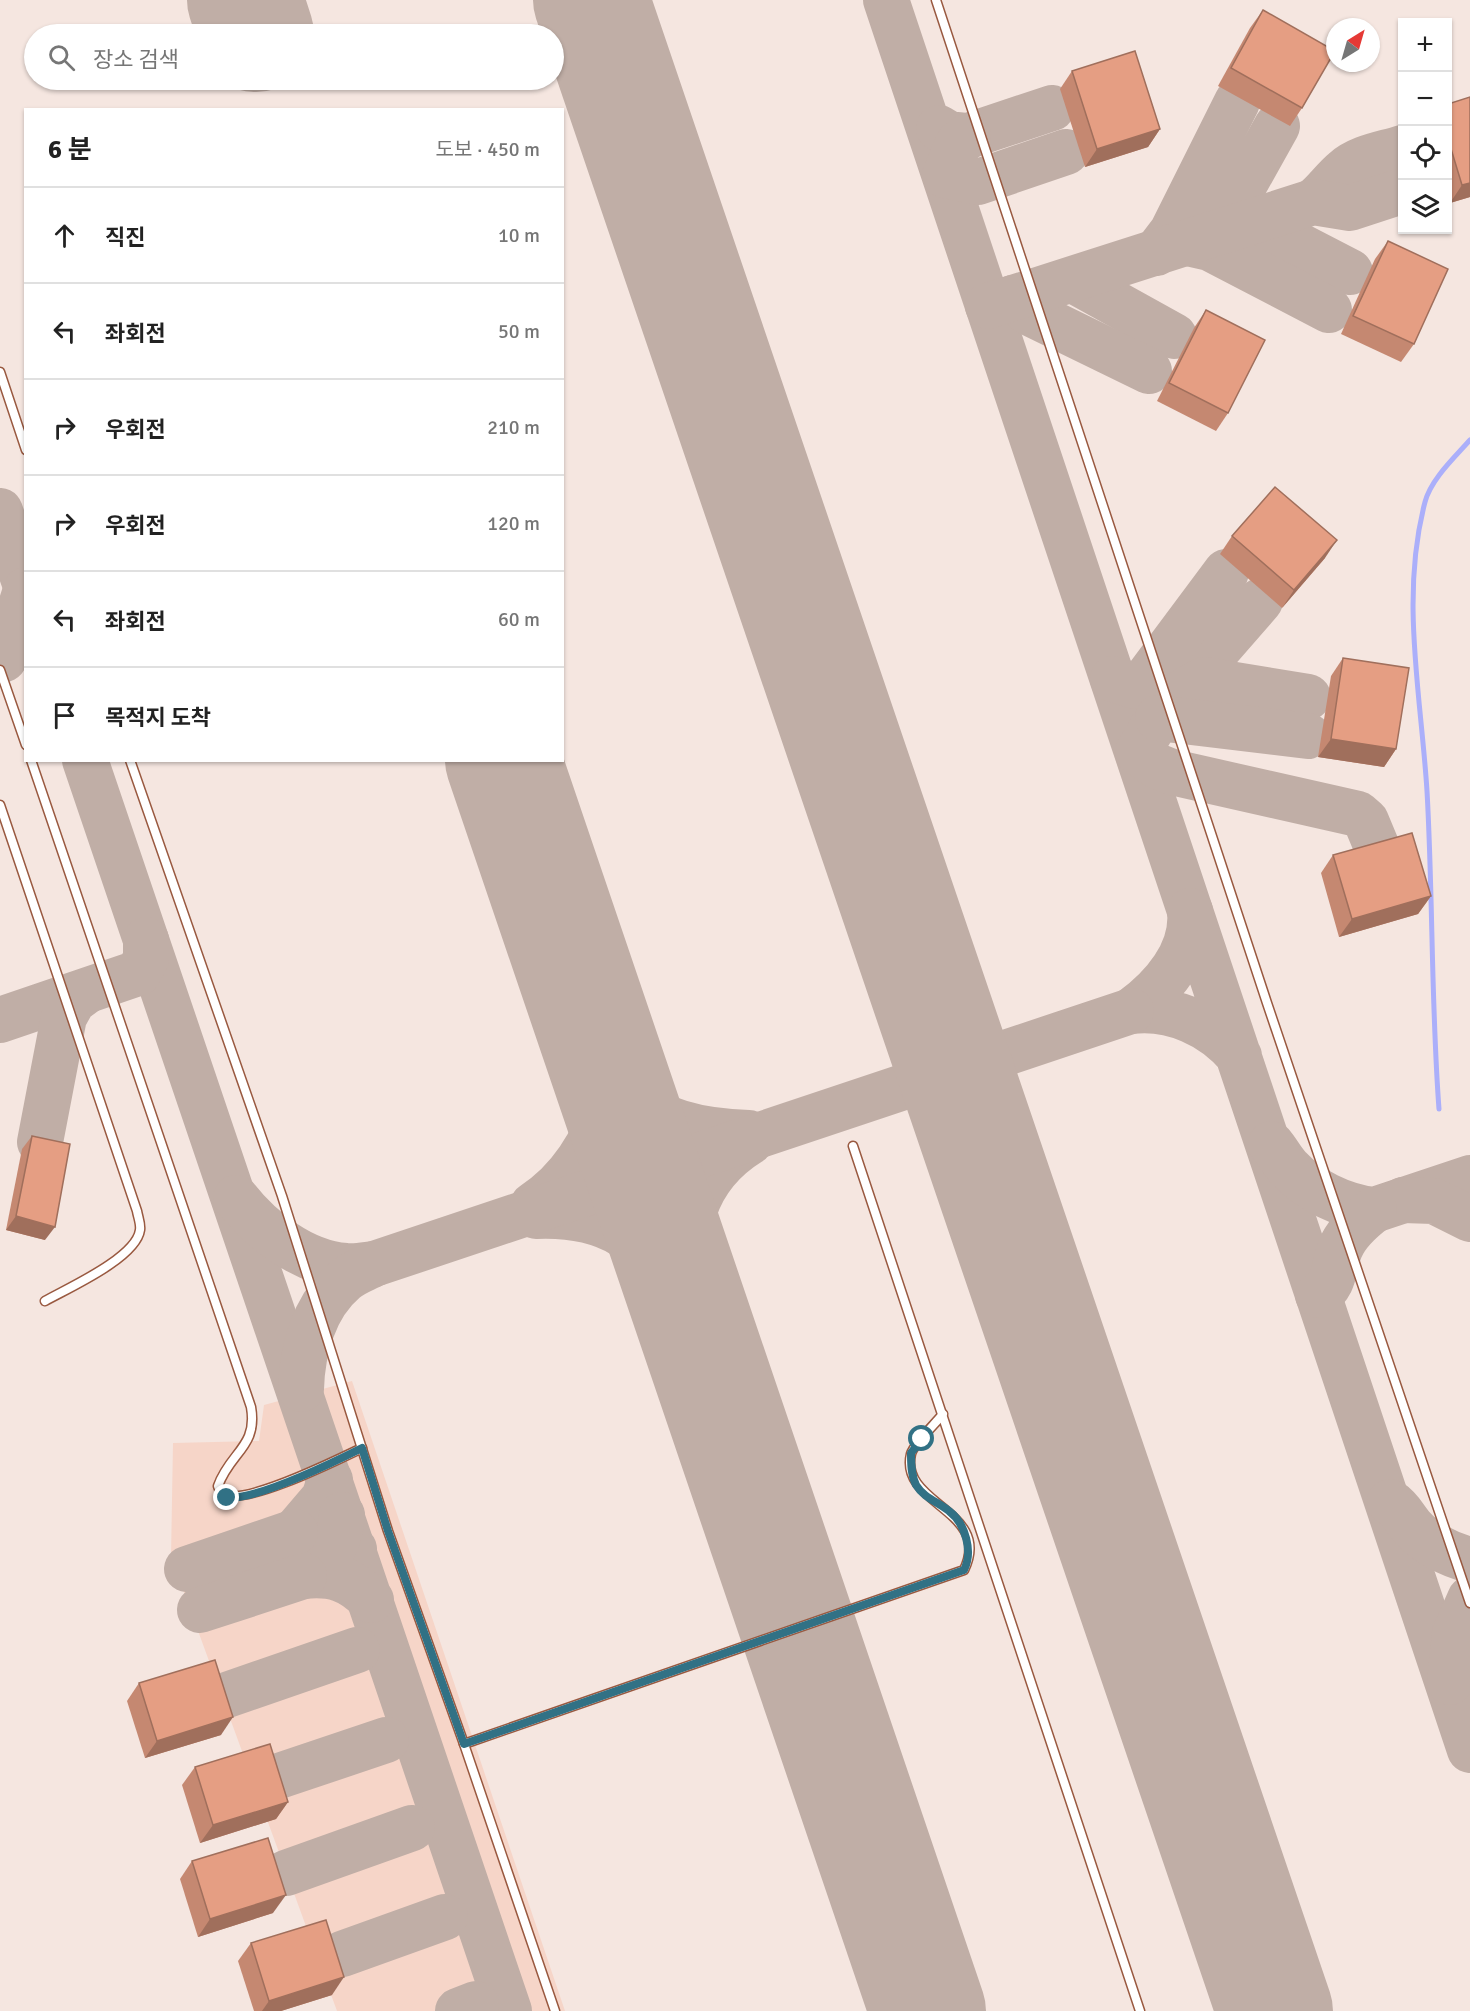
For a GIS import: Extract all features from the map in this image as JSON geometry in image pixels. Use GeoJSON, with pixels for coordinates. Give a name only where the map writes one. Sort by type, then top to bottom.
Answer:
{"type":"FeatureCollection","features":[{"type":"Feature","properties":{"kind":"lane"},"geometry":{"type":"LineString","coordinates":[[936,0],[1263,991],[1470,1603]]}},
{"type":"Feature","properties":{"kind":"lane"},"geometry":{"type":"LineString","coordinates":[[0,372],[24,444]]}},
{"type":"Feature","properties":{"kind":"lane"},"geometry":{"type":"LineString","coordinates":[[0,670],[24,739]]}},
{"type":"Feature","properties":{"kind":"lane"},"geometry":{"type":"LineString","coordinates":[[32,762],[251,1407],[254,1425],[251,1436],[222,1474],[218,1486],[221,1494],[235,1498],[249,1495],[326,1466],[362,1448]]}},
{"type":"Feature","properties":{"kind":"lane"},"geometry":{"type":"LineString","coordinates":[[131,762],[286,1207],[388,1531],[555,2011]]}},
{"type":"Feature","properties":{"kind":"lane"},"geometry":{"type":"LineString","coordinates":[[0,805],[137,1211],[140,1230],[132,1245],[118,1259],[45,1301]]}},
{"type":"Feature","properties":{"kind":"lane"},"geometry":{"type":"LineString","coordinates":[[853,1146],[1140,2011]]}},
{"type":"Feature","properties":{"kind":"lane"},"geometry":{"type":"LineString","coordinates":[[464,1744],[964,1570],[969,1561],[968,1544],[960,1522],[950,1512],[928,1498],[916,1485],[911,1470],[911,1453],[943,1414]]}},
{"type":"Feature","properties":{"kind":"shaded area"},"geometry":{"type":"Polygon","coordinates":[[[352,1381],[565,2011],[337,2011],[171,1557],[173,1443],[259,1441],[264,1405],[352,1381]]]}},
{"type":"Feature","properties":{"kind":"building"},"geometry":{"type":"Polygon","coordinates":[[[1263,10],[1326,46],[1326,67],[1302,108],[1231,68],[1263,10]]]}},
{"type":"Feature","properties":{"kind":"building"},"geometry":{"type":"Polygon","coordinates":[[[1135,51],[1160,129],[1097,149],[1072,71],[1135,51]]]}},
{"type":"Feature","properties":{"kind":"building"},"geometry":{"type":"Polygon","coordinates":[[[1470,97],[1470,183],[1462,185],[1452,152],[1452,103],[1470,97]]]}},
{"type":"Feature","properties":{"kind":"building"},"geometry":{"type":"Polygon","coordinates":[[[1388,241],[1448,269],[1414,344],[1353,316],[1388,241]]]}},
{"type":"Feature","properties":{"kind":"building"},"geometry":{"type":"Polygon","coordinates":[[[1206,310],[1265,340],[1228,413],[1169,383],[1206,310]]]}},
{"type":"Feature","properties":{"kind":"building"},"geometry":{"type":"Polygon","coordinates":[[[1275,487],[1337,540],[1294,590],[1232,536],[1275,487]]]}},
{"type":"Feature","properties":{"kind":"building"},"geometry":{"type":"Polygon","coordinates":[[[1343,658],[1409,668],[1396,749],[1331,739],[1343,658]]]}},
{"type":"Feature","properties":{"kind":"building"},"geometry":{"type":"Polygon","coordinates":[[[1412,833],[1431,896],[1352,919],[1333,855],[1412,833]]]}},
{"type":"Feature","properties":{"kind":"building"},"geometry":{"type":"Polygon","coordinates":[[[32,1136],[70,1144],[55,1227],[16,1216],[32,1136]]]}},
{"type":"Feature","properties":{"kind":"building"},"geometry":{"type":"Polygon","coordinates":[[[215,1660],[233,1717],[157,1741],[139,1683],[215,1660]]]}},
{"type":"Feature","properties":{"kind":"building"},"geometry":{"type":"Polygon","coordinates":[[[270,1744],[288,1802],[213,1825],[195,1767],[270,1744]]]}},
{"type":"Feature","properties":{"kind":"building"},"geometry":{"type":"Polygon","coordinates":[[[268,1838],[286,1895],[210,1919],[192,1861],[268,1838]]]}},
{"type":"Feature","properties":{"kind":"building"},"geometry":{"type":"Polygon","coordinates":[[[326,1920],[344,1977],[269,2001],[251,1943],[326,1920]]]}},
{"type":"Feature","properties":{"kind":"waterway"},"geometry":{"type":"LineString","coordinates":[[1439,1109],[1427,791],[1414,646],[1414,574],[1418,538],[1428,493],[1444,469],[1470,440]]}},
{"type":"Feature","properties":{"kind":"taxiway"},"geometry":{"type":"LineString","coordinates":[[886,0],[1190,911]]}},
{"type":"Feature","properties":{"kind":"taxiway"},"geometry":{"type":"LineString","coordinates":[[1156,253],[1172,232],[1237,102]]}},
{"type":"Feature","properties":{"kind":"taxiway"},"geometry":{"type":"LineString","coordinates":[[939,128],[949,134],[968,136],[1052,108]]}},
{"type":"Feature","properties":{"kind":"taxiway"},"geometry":{"type":"LineString","coordinates":[[1212,235],[1225,219],[1277,126]]}},
{"type":"Feature","properties":{"kind":"taxiway"},"geometry":{"type":"LineString","coordinates":[[968,136],[958,144],[945,175],[978,182],[1066,152]]}},
{"type":"Feature","properties":{"kind":"taxiway"},"geometry":{"type":"LineString","coordinates":[[1313,202],[1350,166],[1364,159],[1398,149]]}},
{"type":"Feature","properties":{"kind":"taxiway"},"geometry":{"type":"LineString","coordinates":[[988,306],[1313,202],[1350,208],[1398,192]]}},
{"type":"Feature","properties":{"kind":"taxiway"},"geometry":{"type":"LineString","coordinates":[[1246,224],[1263,227],[1350,272]]}},
{"type":"Feature","properties":{"kind":"taxiway"},"geometry":{"type":"LineString","coordinates":[[1188,243],[1210,248],[1329,310]]}},
{"type":"Feature","properties":{"kind":"taxiway"},"geometry":{"type":"LineString","coordinates":[[1073,280],[1174,336]]}},
{"type":"Feature","properties":{"kind":"taxiway"},"geometry":{"type":"LineString","coordinates":[[1013,298],[1028,312],[1149,371]]}},
{"type":"Feature","properties":{"kind":"taxiway"},"geometry":{"type":"LineString","coordinates":[[0,511],[24,580]]}},
{"type":"Feature","properties":{"kind":"taxiway"},"geometry":{"type":"LineString","coordinates":[[1113,679],[1134,686],[1144,682],[1226,572]]}},
{"type":"Feature","properties":{"kind":"taxiway"},"geometry":{"type":"LineString","coordinates":[[4,659],[24,596]]}},
{"type":"Feature","properties":{"kind":"taxiway"},"geometry":{"type":"LineString","coordinates":[[1260,601],[1158,718],[1138,752],[1157,766],[1172,772],[1358,814],[1366,821],[1376,845]]}},
{"type":"Feature","properties":{"kind":"taxiway"},"geometry":{"type":"LineString","coordinates":[[1181,693],[1204,680],[1308,697]]}},
{"type":"Feature","properties":{"kind":"taxiway"},"geometry":{"type":"LineString","coordinates":[[1158,718],[1308,736]]}},
{"type":"Feature","properties":{"kind":"taxiway"},"geometry":{"type":"LineString","coordinates":[[86,762],[509,2011]]}},
{"type":"Feature","properties":{"kind":"taxiway"},"geometry":{"type":"LineString","coordinates":[[1239,1056],[1229,1045],[1217,1035],[1191,1020],[1162,1012],[1131,1011],[1165,980],[1182,955],[1190,926],[1190,911],[1470,1750]]}},
{"type":"Feature","properties":{"kind":"taxiway"},"geometry":{"type":"LineString","coordinates":[[0,1020],[138,973],[146,959],[146,940]]}},
{"type":"Feature","properties":{"kind":"taxiway"},"geometry":{"type":"LineString","coordinates":[[40,1142],[64,1017],[73,1001],[85,992]]}},
{"type":"Feature","properties":{"kind":"taxiway"},"geometry":{"type":"LineString","coordinates":[[301,1389],[307,1344],[325,1303],[345,1280],[374,1264],[1131,1011]]}},
{"type":"Feature","properties":{"kind":"taxiway"},"geometry":{"type":"LineString","coordinates":[[601,1049],[622,1086],[643,1106],[686,1125],[718,1131],[749,1133]]}},
{"type":"Feature","properties":{"kind":"taxiway"},"geometry":{"type":"LineString","coordinates":[[533,1205],[546,1196],[569,1173],[595,1131],[604,1094],[601,1049]]}},
{"type":"Feature","properties":{"kind":"taxiway"},"geometry":{"type":"LineString","coordinates":[[686,1298],[686,1252],[694,1210],[714,1173],[750,1142]]}},
{"type":"Feature","properties":{"kind":"taxiway"},"geometry":{"type":"LineString","coordinates":[[1271,1144],[1287,1165],[1306,1183],[1339,1201],[1374,1210],[1470,1178]]}},
{"type":"Feature","properties":{"kind":"taxiway"},"geometry":{"type":"LineString","coordinates":[[236,1198],[270,1233],[299,1252],[330,1264],[349,1266],[374,1264]]}},
{"type":"Feature","properties":{"kind":"taxiway"},"geometry":{"type":"LineString","coordinates":[[1403,1200],[1434,1201],[1470,1219]]}},
{"type":"Feature","properties":{"kind":"taxiway"},"geometry":{"type":"LineString","coordinates":[[1318,1295],[1331,1281],[1340,1249],[1346,1238],[1374,1210]]}},
{"type":"Feature","properties":{"kind":"taxiway"},"geometry":{"type":"LineString","coordinates":[[536,1216],[562,1216],[585,1220],[623,1234],[655,1261],[686,1298]]}},
{"type":"Feature","properties":{"kind":"taxiway"},"geometry":{"type":"LineString","coordinates":[[330,1480],[324,1498],[295,1532],[326,1534],[354,1549]]}},
{"type":"Feature","properties":{"kind":"taxiway"},"geometry":{"type":"LineString","coordinates":[[1390,1502],[1424,1538],[1447,1552],[1470,1560]]}},
{"type":"Feature","properties":{"kind":"taxiway"},"geometry":{"type":"LineString","coordinates":[[342,1515],[341,1526],[332,1551],[304,1576],[340,1579],[356,1587],[371,1600]]}},
{"type":"Feature","properties":{"kind":"taxiway"},"geometry":{"type":"LineString","coordinates":[[187,1569],[295,1532]]}},
{"type":"Feature","properties":{"kind":"taxiway"},"geometry":{"type":"LineString","coordinates":[[200,1610],[304,1576]]}},
{"type":"Feature","properties":{"kind":"taxiway"},"geometry":{"type":"LineString","coordinates":[[1450,1682],[1455,1633],[1470,1599]]}},
{"type":"Feature","properties":{"kind":"taxiway"},"geometry":{"type":"LineString","coordinates":[[224,1696],[357,1650]]}},
{"type":"Feature","properties":{"kind":"taxiway"},"geometry":{"type":"LineString","coordinates":[[279,1776],[386,1740]]}},
{"type":"Feature","properties":{"kind":"taxiway"},"geometry":{"type":"LineString","coordinates":[[286,1873],[412,1828]]}},
{"type":"Feature","properties":{"kind":"taxiway"},"geometry":{"type":"LineString","coordinates":[[342,1954],[445,1917]]}},
{"type":"Feature","properties":{"kind":"taxiway"},"geometry":{"type":"LineString","coordinates":[[458,2011],[476,2004]]}},
{"type":"Feature","properties":{"kind":"runway"},"geometry":{"type":"LineString","coordinates":[[245,0],[253,24]]}},
{"type":"Feature","properties":{"kind":"runway"},"geometry":{"type":"LineString","coordinates":[[591,0],[1275,2011]]}},
{"type":"Feature","properties":{"kind":"runway"},"geometry":{"type":"LineString","coordinates":[[504,762],[928,2011]]}},
{"type":"Feature","properties":{"kind":"route"},"geometry":{"type":"LineString","coordinates":[[227,1498],[249,1495],[326,1466],[362,1448],[388,1531],[464,1744],[964,1570],[969,1561],[968,1544],[960,1522],[950,1512],[928,1498],[916,1485],[911,1470],[911,1453],[922,1439]]}}]}
